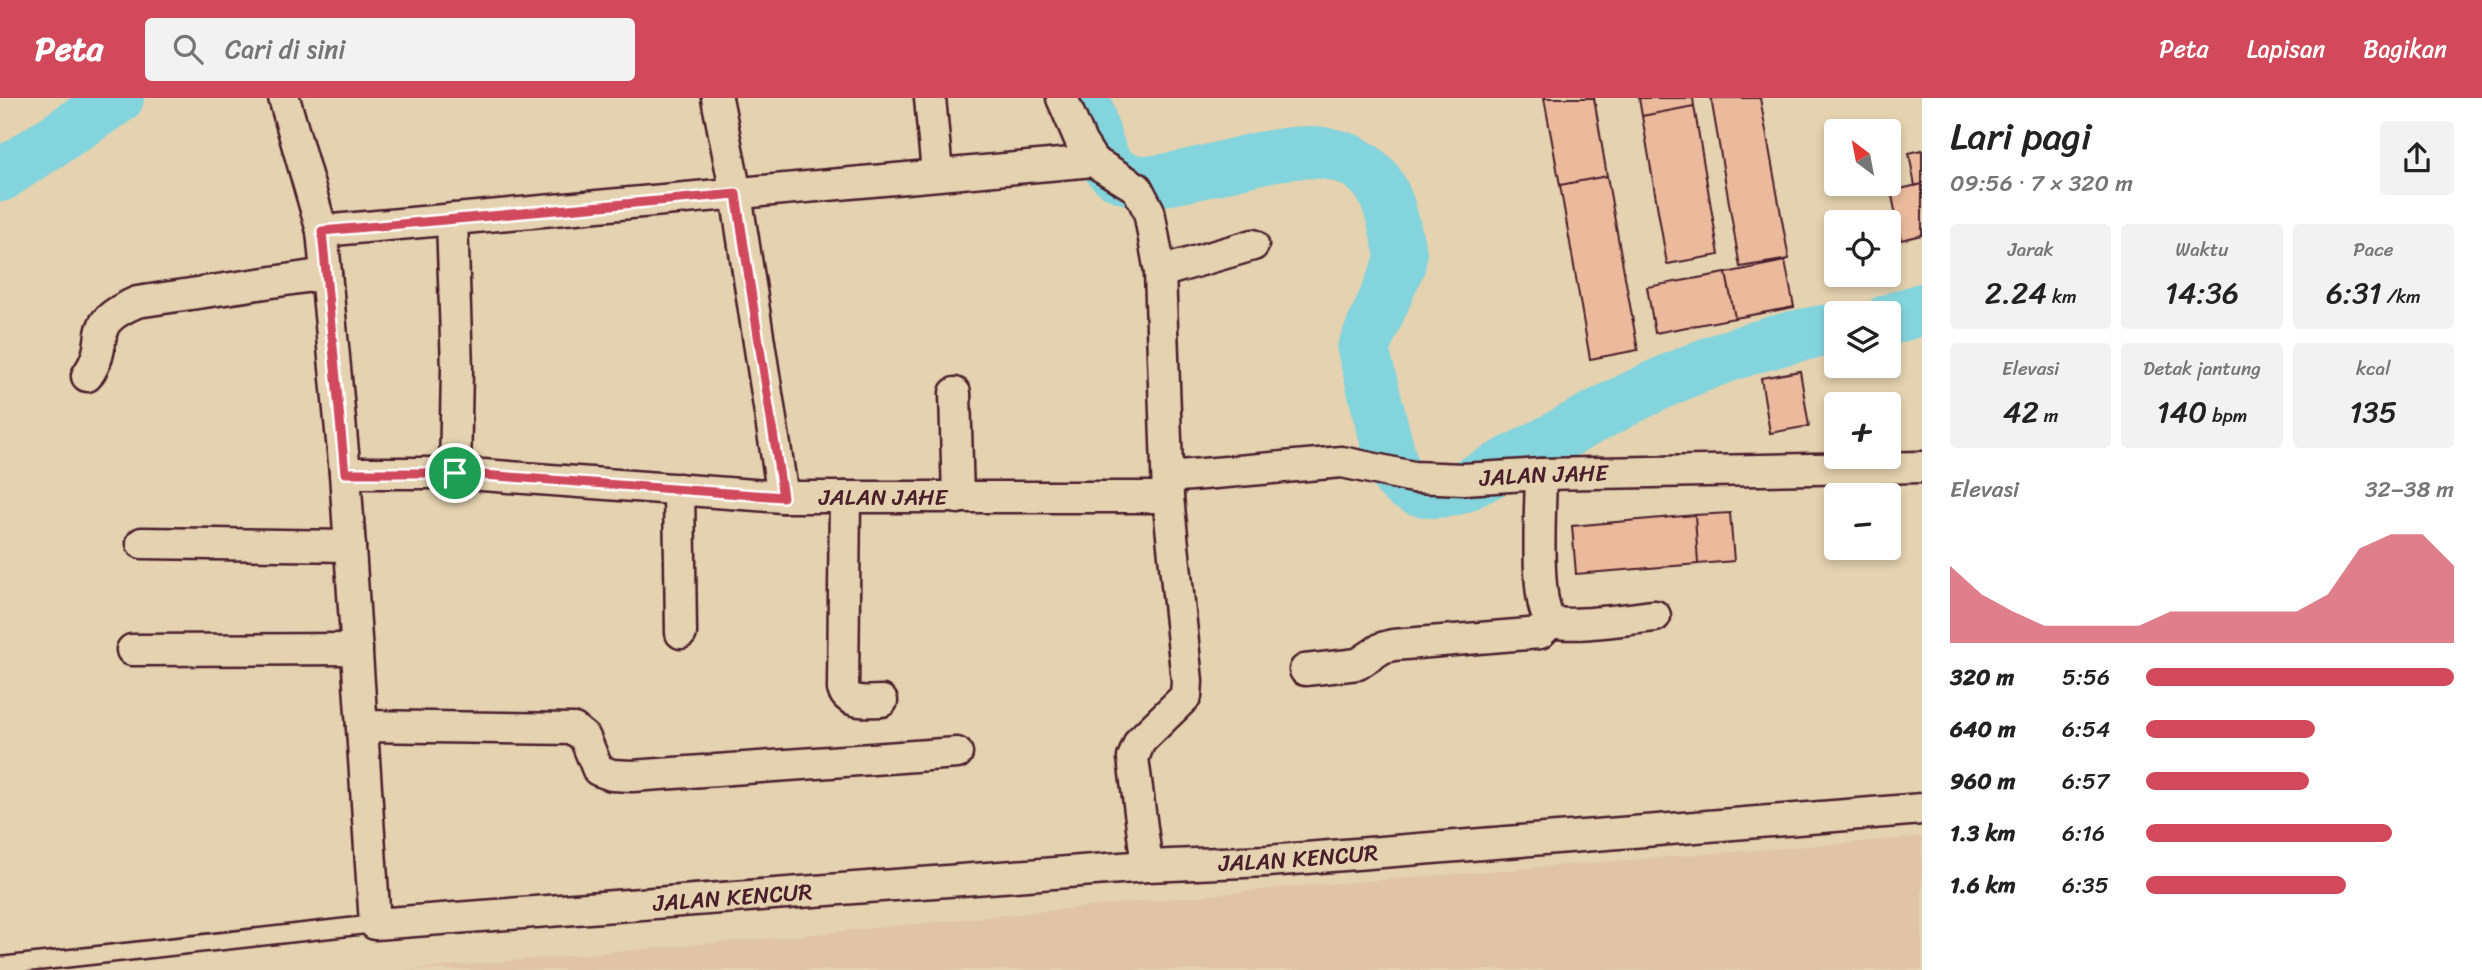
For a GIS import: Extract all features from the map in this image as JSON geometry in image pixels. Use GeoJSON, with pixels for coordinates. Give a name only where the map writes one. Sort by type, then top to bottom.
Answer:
{"type":"FeatureCollection","features":[{"type":"Feature","properties":{"kind":"street"},"geometry":{"type":"LineString","coordinates":[[284,98],[322,231],[327,274],[345,473],[375,924]]}},
{"type":"Feature","properties":{"kind":"street"},"geometry":{"type":"LineString","coordinates":[[717,98],[736,194],[783,497]]}},
{"type":"Feature","properties":{"kind":"street"},"geometry":{"type":"LineString","coordinates":[[930,98],[937,173]]}},
{"type":"Feature","properties":{"kind":"street"},"geometry":{"type":"LineString","coordinates":[[1062,98],[1080,142],[1093,161],[1142,194],[1149,211],[1160,272],[1168,477],[1187,681],[1186,696],[1140,741],[1133,758],[1147,866]]}},
{"type":"Feature","properties":{"kind":"street"},"geometry":{"type":"LineString","coordinates":[[322,231],[937,173],[1093,161]]}},
{"type":"Feature","properties":{"kind":"street"},"geometry":{"type":"LineString","coordinates":[[452,219],[457,369],[455,473]]}},
{"type":"Feature","properties":{"kind":"street"},"geometry":{"type":"LineString","coordinates":[[1160,272],[1253,245]]}},
{"type":"Feature","properties":{"kind":"street"},"geometry":{"type":"LineString","coordinates":[[86,376],[98,360],[103,321],[113,312],[137,302],[327,274]]}},
{"type":"Feature","properties":{"kind":"street"},"geometry":{"type":"LineString","coordinates":[[955,393],[958,498]]}},
{"type":"Feature","properties":{"kind":"street","name":"JALAN JAHE"},"geometry":{"type":"LineString","coordinates":[[345,473],[455,473],[783,497],[958,498],[1342,462],[1413,477],[1464,479],[1541,474],[1922,467]]}},
{"type":"Feature","properties":{"kind":"street"},"geometry":{"type":"LineString","coordinates":[[1541,474],[1542,607],[1552,621],[1571,623],[1656,616]]}},
{"type":"Feature","properties":{"kind":"street"},"geometry":{"type":"LineString","coordinates":[[679,489],[681,633]]}},
{"type":"Feature","properties":{"kind":"street"},"geometry":{"type":"LineString","coordinates":[[845,497],[843,689],[847,697],[856,701],[882,701]]}},
{"type":"Feature","properties":{"kind":"street"},"geometry":{"type":"LineString","coordinates":[[142,543],[350,546]]}},
{"type":"Feature","properties":{"kind":"street"},"geometry":{"type":"LineString","coordinates":[[1304,670],[1358,664],[1382,648],[1393,645],[1540,633],[1552,621]]}},
{"type":"Feature","properties":{"kind":"street"},"geometry":{"type":"LineString","coordinates":[[132,650],[357,649]]}},
{"type":"Feature","properties":{"kind":"street"},"geometry":{"type":"LineString","coordinates":[[362,726],[574,729],[585,738],[598,770],[622,776],[957,753]]}},
{"type":"Feature","properties":{"kind":"street","name":"JALAN KENCUR"},"geometry":{"type":"LineString","coordinates":[[375,924],[1147,866],[1268,860],[1922,809]]}},
{"type":"Feature","properties":{"kind":"lane"},"geometry":{"type":"LineString","coordinates":[[0,966],[375,924]]}},
{"type":"Feature","properties":{"kind":"shaded area"},"geometry":{"type":"Polygon","coordinates":[[[1922,837],[1922,970],[405,970],[783,937],[1290,887],[1922,837]]]}},
{"type":"Feature","properties":{"kind":"building"},"geometry":{"type":"Polygon","coordinates":[[[1544,98],[1594,98],[1607,176],[1560,185],[1544,98]]]}},
{"type":"Feature","properties":{"kind":"building"},"geometry":{"type":"Polygon","coordinates":[[[1639,98],[1693,98],[1694,106],[1642,116],[1639,98]]]}},
{"type":"Feature","properties":{"kind":"building"},"geometry":{"type":"Polygon","coordinates":[[[1711,98],[1760,98],[1789,259],[1740,267],[1711,98]]]}},
{"type":"Feature","properties":{"kind":"building"},"geometry":{"type":"Polygon","coordinates":[[[1694,106],[1719,255],[1667,264],[1642,116],[1694,106]]]}},
{"type":"Feature","properties":{"kind":"building"},"geometry":{"type":"Polygon","coordinates":[[[1922,150],[1922,184],[1915,186],[1909,153],[1922,150]]]}},
{"type":"Feature","properties":{"kind":"building"},"geometry":{"type":"Polygon","coordinates":[[[1607,176],[1638,350],[1590,359],[1560,185],[1607,176]]]}},
{"type":"Feature","properties":{"kind":"building"},"geometry":{"type":"Polygon","coordinates":[[[1922,184],[1922,235],[1901,240],[1901,210],[1895,210],[1892,196],[1901,196],[1901,189],[1922,184]]]}},
{"type":"Feature","properties":{"kind":"building"},"geometry":{"type":"Polygon","coordinates":[[[1785,261],[1794,307],[1735,318],[1726,273],[1785,261]]]}},
{"type":"Feature","properties":{"kind":"building"},"geometry":{"type":"Polygon","coordinates":[[[1726,273],[1735,318],[1655,333],[1647,287],[1726,273]]]}},
{"type":"Feature","properties":{"kind":"building"},"geometry":{"type":"Polygon","coordinates":[[[1800,371],[1809,426],[1770,433],[1761,378],[1800,371]]]}},
{"type":"Feature","properties":{"kind":"building"},"geometry":{"type":"Polygon","coordinates":[[[1730,513],[1734,561],[1698,564],[1695,515],[1730,513]]]}},
{"type":"Feature","properties":{"kind":"building"},"geometry":{"type":"Polygon","coordinates":[[[1695,515],[1698,564],[1576,574],[1572,526],[1695,515]]]}},
{"type":"Feature","properties":{"kind":"waterway"},"geometry":{"type":"LineString","coordinates":[[0,176],[118,98]]}},
{"type":"Feature","properties":{"kind":"waterway"},"geometry":{"type":"LineString","coordinates":[[1084,98],[1106,162],[1110,168],[1132,180],[1162,180],[1274,155],[1312,152],[1346,158],[1374,178],[1388,204],[1401,254],[1400,263],[1363,349],[1393,468],[1405,483],[1422,491],[1462,487],[1688,371],[1735,353],[1824,331]]}},
{"type":"Feature","properties":{"kind":"waterway"},"geometry":{"type":"LineString","coordinates":[[1901,316],[1922,309]]}},
{"type":"Feature","properties":{"kind":"route"},"geometry":{"type":"LineString","coordinates":[[736,194],[783,497],[455,473],[345,473],[322,231],[736,194]]}}]}
